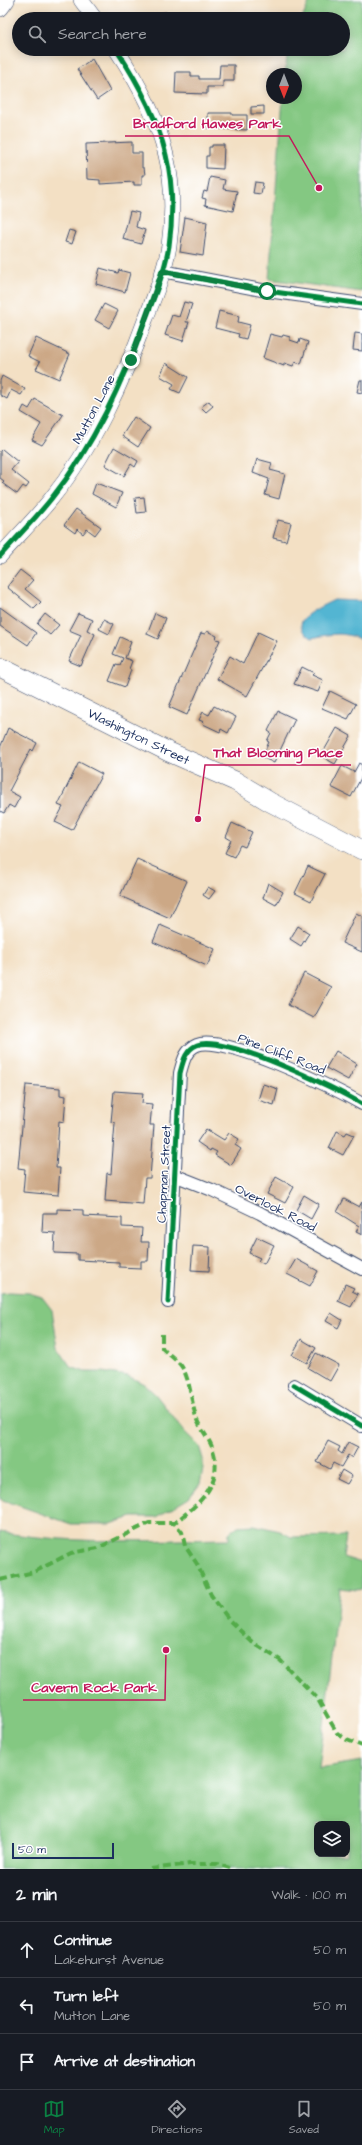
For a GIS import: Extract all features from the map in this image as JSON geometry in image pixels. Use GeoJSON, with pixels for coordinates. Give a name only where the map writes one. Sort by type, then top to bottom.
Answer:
{"type":"FeatureCollection","features":[{"type":"Feature","properties":{"kind":"main road"},"geometry":{"type":"LineString","coordinates":[[0,8],[6,0]]}},
{"type":"Feature","properties":{"kind":"main road","name":"Washington Street"},"geometry":{"type":"LineString","coordinates":[[0,667],[169,752],[235,781],[270,802],[362,850]]}},
{"type":"Feature","properties":{"kind":"street"},"geometry":{"type":"LineString","coordinates":[[81,0],[90,12]]}},
{"type":"Feature","properties":{"kind":"street","name":"Mutton Lane"},"geometry":{"type":"LineString","coordinates":[[0,556],[51,499],[95,431],[114,398],[131,360],[162,271],[169,246],[171,185],[166,156],[148,104],[133,75],[121,56]]}},
{"type":"Feature","properties":{"kind":"street"},"geometry":{"type":"LineString","coordinates":[[162,271],[267,291],[362,304]]}},
{"type":"Feature","properties":{"kind":"street","name":"Pine Cliff Road"},"geometry":{"type":"LineString","coordinates":[[190,1050],[196,1045],[203,1044],[234,1049],[325,1084],[362,1104]]}},
{"type":"Feature","properties":{"kind":"street","name":"Chapman Street"},"geometry":{"type":"LineString","coordinates":[[168,1302],[180,1073],[186,1055],[190,1050]]}},
{"type":"Feature","properties":{"kind":"street","name":"Overlook Road"},"geometry":{"type":"LineString","coordinates":[[174,1175],[212,1190],[260,1213],[362,1269]]}},
{"type":"Feature","properties":{"kind":"street"},"geometry":{"type":"LineString","coordinates":[[294,1385],[362,1426]]}},
{"type":"Feature","properties":{"kind":"green space"},"geometry":{"type":"Polygon","coordinates":[[[310,0],[362,0],[362,292],[269,279],[283,104],[302,104],[302,68],[286,68],[287,56],[350,56],[350,12],[305,12],[310,0]]]}},
{"type":"Feature","properties":{"kind":"green space"},"geometry":{"type":"Polygon","coordinates":[[[0,1293],[29,1293],[42,1297],[52,1310],[58,1348],[71,1367],[85,1372],[102,1372],[128,1376],[144,1384],[156,1395],[184,1431],[199,1446],[203,1459],[203,1469],[200,1484],[189,1498],[157,1517],[132,1517],[111,1524],[71,1524],[0,1499],[0,1293]]]}},
{"type":"Feature","properties":{"kind":"green space"},"geometry":{"type":"Polygon","coordinates":[[[254,1525],[280,1531],[291,1537],[346,1536],[343,1557],[362,1563],[362,1589],[357,1590],[340,1588],[319,1768],[362,1761],[362,1869],[0,1869],[0,1532],[57,1539],[114,1541],[229,1539],[229,1533],[238,1526],[254,1525]]]}},
{"type":"Feature","properties":{"kind":"water"},"geometry":{"type":"Polygon","coordinates":[[[334,600],[362,601],[362,640],[343,634],[312,638],[304,632],[301,626],[302,621],[306,616],[334,600]]]}},
{"type":"Feature","properties":{"kind":"building"},"geometry":{"type":"Polygon","coordinates":[[[92,59],[110,91],[97,100],[77,69],[92,59]]]}},
{"type":"Feature","properties":{"kind":"building"},"geometry":{"type":"Polygon","coordinates":[[[220,65],[234,65],[234,81],[223,81],[223,87],[207,87],[207,94],[175,93],[176,72],[191,72],[191,76],[199,76],[199,79],[219,79],[220,65]]]}},
{"type":"Feature","properties":{"kind":"building"},"geometry":{"type":"Polygon","coordinates":[[[264,106],[264,114],[251,114],[251,107],[264,106]]]}},
{"type":"Feature","properties":{"kind":"building"},"geometry":{"type":"Polygon","coordinates":[[[208,113],[232,113],[232,115],[247,115],[247,130],[208,128],[208,113]]]}},
{"type":"Feature","properties":{"kind":"building"},"geometry":{"type":"Polygon","coordinates":[[[132,142],[132,153],[142,153],[142,168],[144,168],[145,175],[142,175],[142,185],[134,185],[134,182],[100,184],[100,180],[87,179],[86,144],[132,142]]]}},
{"type":"Feature","properties":{"kind":"building"},"geometry":{"type":"Polygon","coordinates":[[[212,145],[224,145],[223,169],[206,168],[206,156],[209,156],[209,147],[212,147],[212,145]]]}},
{"type":"Feature","properties":{"kind":"building"},"geometry":{"type":"Polygon","coordinates":[[[210,177],[225,180],[223,189],[237,191],[233,211],[205,205],[206,199],[202,198],[204,191],[207,192],[210,177]]]}},
{"type":"Feature","properties":{"kind":"building"},"geometry":{"type":"Polygon","coordinates":[[[255,182],[263,183],[261,194],[253,193],[255,182]]]}},
{"type":"Feature","properties":{"kind":"building"},"geometry":{"type":"Polygon","coordinates":[[[130,211],[139,213],[136,227],[145,230],[141,244],[123,239],[130,211]]]}},
{"type":"Feature","properties":{"kind":"building"},"geometry":{"type":"Polygon","coordinates":[[[185,217],[207,222],[203,256],[180,252],[185,217]]]}},
{"type":"Feature","properties":{"kind":"building"},"geometry":{"type":"Polygon","coordinates":[[[69,230],[76,232],[72,244],[65,242],[69,230]]]}},
{"type":"Feature","properties":{"kind":"building"},"geometry":{"type":"Polygon","coordinates":[[[100,268],[118,273],[119,270],[130,273],[125,292],[96,284],[100,268]]]}},
{"type":"Feature","properties":{"kind":"building"},"geometry":{"type":"Polygon","coordinates":[[[184,302],[192,304],[186,322],[189,322],[183,341],[165,335],[172,315],[179,317],[184,302]]]}},
{"type":"Feature","properties":{"kind":"building"},"geometry":{"type":"Polygon","coordinates":[[[104,304],[118,311],[109,328],[95,320],[104,304]]]}},
{"type":"Feature","properties":{"kind":"building"},"geometry":{"type":"Polygon","coordinates":[[[219,311],[239,316],[238,322],[250,325],[246,339],[238,337],[239,334],[215,328],[219,311]]]}},
{"type":"Feature","properties":{"kind":"building"},"geometry":{"type":"Polygon","coordinates":[[[355,333],[362,334],[362,351],[353,350],[355,333]]]}},
{"type":"Feature","properties":{"kind":"building"},"geometry":{"type":"Polygon","coordinates":[[[270,334],[290,337],[290,340],[299,343],[300,339],[308,342],[301,364],[295,362],[293,366],[284,363],[284,366],[263,358],[270,334]]]}},
{"type":"Feature","properties":{"kind":"building"},"geometry":{"type":"Polygon","coordinates":[[[36,338],[70,354],[59,379],[36,369],[40,362],[28,356],[36,338]]]}},
{"type":"Feature","properties":{"kind":"building"},"geometry":{"type":"Polygon","coordinates":[[[166,363],[188,377],[180,393],[171,389],[174,384],[160,376],[166,363]]]}},
{"type":"Feature","properties":{"kind":"building"},"geometry":{"type":"Polygon","coordinates":[[[2,376],[25,389],[21,395],[11,390],[7,399],[0,395],[0,381],[2,376]]]}},
{"type":"Feature","properties":{"kind":"building"},"geometry":{"type":"Polygon","coordinates":[[[360,380],[362,380],[362,393],[357,392],[360,380]]]}},
{"type":"Feature","properties":{"kind":"building"},"geometry":{"type":"Polygon","coordinates":[[[35,399],[63,415],[42,445],[32,440],[41,424],[21,412],[24,406],[29,409],[35,399]]]}},
{"type":"Feature","properties":{"kind":"building"},"geometry":{"type":"Polygon","coordinates":[[[209,401],[213,406],[206,412],[201,407],[209,401]]]}},
{"type":"Feature","properties":{"kind":"building"},"geometry":{"type":"Polygon","coordinates":[[[134,417],[150,428],[138,447],[122,436],[134,417]]]}},
{"type":"Feature","properties":{"kind":"building"},"geometry":{"type":"Polygon","coordinates":[[[114,447],[138,461],[135,467],[131,464],[124,476],[105,465],[114,447]]]}},
{"type":"Feature","properties":{"kind":"building"},"geometry":{"type":"Polygon","coordinates":[[[2,449],[18,462],[11,470],[29,484],[26,488],[23,486],[17,494],[2,483],[4,481],[0,478],[0,451],[2,449]]]}},
{"type":"Feature","properties":{"kind":"building"},"geometry":{"type":"Polygon","coordinates":[[[257,459],[272,463],[270,470],[285,474],[279,499],[265,495],[269,479],[253,473],[257,459]]]}},
{"type":"Feature","properties":{"kind":"building"},"geometry":{"type":"Polygon","coordinates":[[[96,483],[122,493],[116,507],[92,494],[96,483]]]}},
{"type":"Feature","properties":{"kind":"building"},"geometry":{"type":"Polygon","coordinates":[[[144,497],[146,512],[137,513],[135,498],[144,497]]]}},
{"type":"Feature","properties":{"kind":"building"},"geometry":{"type":"Polygon","coordinates":[[[76,509],[101,527],[95,535],[87,529],[83,534],[77,529],[75,533],[64,525],[76,509]]]}},
{"type":"Feature","properties":{"kind":"building"},"geometry":{"type":"Polygon","coordinates":[[[278,520],[291,523],[286,541],[273,538],[278,520]]]}},
{"type":"Feature","properties":{"kind":"building"},"geometry":{"type":"Polygon","coordinates":[[[20,570],[33,580],[25,589],[41,602],[34,609],[7,587],[20,570]]]}},
{"type":"Feature","properties":{"kind":"building"},"geometry":{"type":"Polygon","coordinates":[[[0,607],[36,633],[28,645],[0,626],[0,607]]]}},
{"type":"Feature","properties":{"kind":"building"},"geometry":{"type":"Polygon","coordinates":[[[78,613],[92,619],[87,630],[95,634],[81,666],[69,661],[81,635],[69,630],[78,613]]]}},
{"type":"Feature","properties":{"kind":"building"},"geometry":{"type":"Polygon","coordinates":[[[155,613],[166,618],[158,639],[147,634],[155,613]]]}},
{"type":"Feature","properties":{"kind":"building"},"geometry":{"type":"Polygon","coordinates":[[[45,614],[59,625],[50,635],[37,624],[45,614]]]}},
{"type":"Feature","properties":{"kind":"building"},"geometry":{"type":"Polygon","coordinates":[[[104,619],[114,624],[109,634],[99,629],[104,619]]]}},
{"type":"Feature","properties":{"kind":"building"},"geometry":{"type":"Polygon","coordinates":[[[207,631],[217,636],[216,639],[220,640],[187,715],[169,707],[201,633],[205,634],[207,631]]]}},
{"type":"Feature","properties":{"kind":"building"},"geometry":{"type":"Polygon","coordinates":[[[258,632],[277,641],[247,696],[217,679],[230,656],[243,664],[258,632]]]}},
{"type":"Feature","properties":{"kind":"building"},"geometry":{"type":"Polygon","coordinates":[[[120,637],[131,642],[125,658],[132,661],[129,669],[131,670],[125,687],[109,681],[116,664],[120,665],[123,658],[113,654],[120,637]]]}},
{"type":"Feature","properties":{"kind":"building"},"geometry":{"type":"Polygon","coordinates":[[[302,667],[314,673],[312,675],[323,680],[318,692],[294,684],[302,667]]]}},
{"type":"Feature","properties":{"kind":"building"},"geometry":{"type":"Polygon","coordinates":[[[330,691],[356,704],[348,719],[322,708],[330,691]]]}},
{"type":"Feature","properties":{"kind":"building"},"geometry":{"type":"Polygon","coordinates":[[[214,706],[236,717],[228,733],[221,729],[220,732],[203,724],[204,722],[199,720],[203,712],[209,715],[214,706]]]}},
{"type":"Feature","properties":{"kind":"building"},"geometry":{"type":"Polygon","coordinates":[[[278,711],[295,719],[274,763],[262,757],[269,742],[267,741],[271,733],[268,731],[278,711]]]}},
{"type":"Feature","properties":{"kind":"building"},"geometry":{"type":"Polygon","coordinates":[[[8,728],[37,743],[33,751],[31,749],[9,791],[20,797],[14,808],[9,805],[4,813],[0,811],[0,748],[8,728]]]}},
{"type":"Feature","properties":{"kind":"building"},"geometry":{"type":"Polygon","coordinates":[[[337,728],[351,736],[335,764],[321,756],[337,728]]]}},
{"type":"Feature","properties":{"kind":"building"},"geometry":{"type":"Polygon","coordinates":[[[79,762],[102,774],[72,830],[55,822],[63,807],[58,805],[79,762]]]}},
{"type":"Feature","properties":{"kind":"building"},"geometry":{"type":"Polygon","coordinates":[[[359,763],[362,765],[362,776],[351,797],[331,787],[342,766],[354,772],[359,763]]]}},
{"type":"Feature","properties":{"kind":"building"},"geometry":{"type":"Polygon","coordinates":[[[232,823],[252,832],[245,847],[240,845],[234,857],[225,853],[231,840],[226,837],[232,823]]]}},
{"type":"Feature","properties":{"kind":"building"},"geometry":{"type":"Polygon","coordinates":[[[137,859],[187,881],[170,918],[120,896],[137,859]]]}},
{"type":"Feature","properties":{"kind":"building"},"geometry":{"type":"Polygon","coordinates":[[[308,866],[325,874],[311,901],[295,893],[308,866]]]}},
{"type":"Feature","properties":{"kind":"building"},"geometry":{"type":"Polygon","coordinates":[[[268,883],[283,892],[276,905],[263,898],[268,883]]]}},
{"type":"Feature","properties":{"kind":"building"},"geometry":{"type":"Polygon","coordinates":[[[208,887],[215,891],[209,899],[203,895],[208,887]]]}},
{"type":"Feature","properties":{"kind":"building"},"geometry":{"type":"Polygon","coordinates":[[[356,913],[362,916],[362,952],[342,943],[356,913]]]}},
{"type":"Feature","properties":{"kind":"building"},"geometry":{"type":"Polygon","coordinates":[[[160,925],[215,949],[207,966],[153,942],[160,925]]]}},
{"type":"Feature","properties":{"kind":"building"},"geometry":{"type":"Polygon","coordinates":[[[298,926],[309,933],[301,946],[290,939],[298,926]]]}},
{"type":"Feature","properties":{"kind":"building"},"geometry":{"type":"Polygon","coordinates":[[[304,973],[331,987],[314,1018],[288,1005],[304,973]]]}},
{"type":"Feature","properties":{"kind":"building"},"geometry":{"type":"Polygon","coordinates":[[[336,1051],[357,1064],[348,1080],[326,1068],[336,1051]]]}},
{"type":"Feature","properties":{"kind":"building"},"geometry":{"type":"Polygon","coordinates":[[[263,1084],[278,1089],[274,1105],[258,1100],[263,1084]]]}},
{"type":"Feature","properties":{"kind":"building"},"geometry":{"type":"Polygon","coordinates":[[[26,1085],[60,1088],[60,1095],[66,1096],[64,1122],[59,1121],[56,1168],[60,1168],[58,1195],[23,1192],[25,1169],[18,1168],[26,1085]]]}},
{"type":"Feature","properties":{"kind":"building"},"geometry":{"type":"Polygon","coordinates":[[[114,1091],[143,1093],[142,1103],[152,1104],[150,1125],[154,1125],[150,1178],[145,1178],[143,1204],[105,1201],[107,1173],[111,1174],[115,1123],[111,1122],[114,1091]]]}},
{"type":"Feature","properties":{"kind":"building"},"geometry":{"type":"Polygon","coordinates":[[[206,1129],[224,1140],[229,1133],[239,1139],[235,1145],[241,1149],[231,1165],[215,1155],[217,1152],[211,1149],[210,1151],[197,1142],[206,1129]]]}},
{"type":"Feature","properties":{"kind":"building"},"geometry":{"type":"Polygon","coordinates":[[[337,1131],[345,1135],[347,1132],[354,1135],[343,1155],[329,1148],[337,1131]]]}},
{"type":"Feature","properties":{"kind":"building"},"geometry":{"type":"Polygon","coordinates":[[[276,1177],[294,1187],[285,1203],[267,1194],[276,1177]]]}},
{"type":"Feature","properties":{"kind":"building"},"geometry":{"type":"Polygon","coordinates":[[[304,1195],[319,1204],[311,1219],[296,1210],[304,1195]]]}},
{"type":"Feature","properties":{"kind":"building"},"geometry":{"type":"Polygon","coordinates":[[[344,1199],[359,1207],[362,1202],[362,1235],[356,1232],[359,1226],[337,1212],[344,1199]]]}},
{"type":"Feature","properties":{"kind":"building"},"geometry":{"type":"Polygon","coordinates":[[[57,1209],[83,1210],[83,1216],[122,1218],[122,1227],[142,1228],[141,1242],[149,1242],[148,1261],[141,1261],[141,1268],[119,1267],[119,1262],[78,1260],[78,1254],[54,1253],[55,1233],[42,1232],[43,1213],[57,1213],[57,1209]]]}},
{"type":"Feature","properties":{"kind":"building"},"geometry":{"type":"Polygon","coordinates":[[[257,1237],[274,1245],[264,1264],[258,1261],[260,1258],[249,1253],[257,1237]]]}},
{"type":"Feature","properties":{"kind":"building"},"geometry":{"type":"Polygon","coordinates":[[[193,1246],[210,1247],[209,1271],[191,1270],[193,1246]]]}},
{"type":"Feature","properties":{"kind":"building"},"geometry":{"type":"Polygon","coordinates":[[[296,1259],[318,1271],[310,1286],[287,1274],[296,1259]]]}},
{"type":"Feature","properties":{"kind":"building"},"geometry":{"type":"Polygon","coordinates":[[[345,1284],[354,1288],[352,1291],[358,1294],[351,1307],[338,1301],[345,1284]]]}},
{"type":"Feature","properties":{"kind":"building"},"geometry":{"type":"Polygon","coordinates":[[[331,1313],[342,1320],[338,1328],[326,1321],[331,1313]]]}},
{"type":"Feature","properties":{"kind":"building"},"geometry":{"type":"Polygon","coordinates":[[[301,1339],[316,1348],[307,1363],[292,1355],[301,1339]]]}},
{"type":"Feature","properties":{"kind":"building"},"geometry":{"type":"Polygon","coordinates":[[[316,1353],[339,1365],[330,1381],[308,1368],[316,1353]]]}},
{"type":"Feature","properties":{"kind":"building"},"geometry":{"type":"Polygon","coordinates":[[[328,1441],[340,1447],[338,1451],[342,1454],[348,1442],[358,1447],[352,1458],[348,1455],[341,1467],[333,1463],[330,1469],[317,1462],[328,1441]]]}},
{"type":"Feature","properties":{"kind":"building"},"geometry":{"type":"Polygon","coordinates":[[[342,1470],[352,1476],[347,1484],[337,1479],[342,1470]]]}},
{"type":"Feature","properties":{"kind":"marked path"},"geometry":{"type":"LineString","coordinates":[[162,1334],[162,1348],[180,1364],[185,1373],[197,1420],[212,1446],[215,1462],[215,1473],[207,1492],[192,1509],[174,1523]]}},
{"type":"Feature","properties":{"kind":"marked path"},"geometry":{"type":"LineString","coordinates":[[0,1580],[34,1572],[71,1553],[98,1548],[149,1523],[174,1523],[182,1532],[185,1546],[197,1564],[211,1595],[230,1621],[252,1642],[280,1660],[317,1698],[337,1733],[347,1740],[362,1746]]}},
{"type":"Feature","properties":{"kind":"marked path"},"geometry":{"type":"LineString","coordinates":[[151,1869],[190,1864],[217,1864],[233,1869]]}},
{"type":"Feature","properties":{"kind":"cycle path"},"geometry":{"type":"LineString","coordinates":[[0,556],[51,499],[81,457],[94,435],[128,365],[156,291],[167,255],[172,200],[166,155],[152,113],[132,74],[120,56]]}},
{"type":"Feature","properties":{"kind":"cycle path"},"geometry":{"type":"LineString","coordinates":[[162,271],[267,291],[362,304]]}},
{"type":"Feature","properties":{"kind":"cycle path"},"geometry":{"type":"LineString","coordinates":[[168,1302],[180,1073],[187,1053],[197,1045],[210,1044],[230,1047],[280,1064],[329,1086],[362,1104]]}},
{"type":"Feature","properties":{"kind":"cycle path"},"geometry":{"type":"LineString","coordinates":[[294,1385],[362,1426]]}},
{"type":"Feature","properties":{"kind":"place","name":"Bradford Hawes Park"},"geometry":{"type":"Point","coordinates":[319,188]}},
{"type":"Feature","properties":{"kind":"place","name":"That Blooming Place"},"geometry":{"type":"Point","coordinates":[198,819]}},
{"type":"Feature","properties":{"kind":"place","name":"Cavern Rock Park"},"geometry":{"type":"Point","coordinates":[166,1650]}},
{"type":"Feature","properties":{"kind":"route"},"geometry":{"type":"LineString","coordinates":[[131,360],[162,271],[267,291]]}}]}
